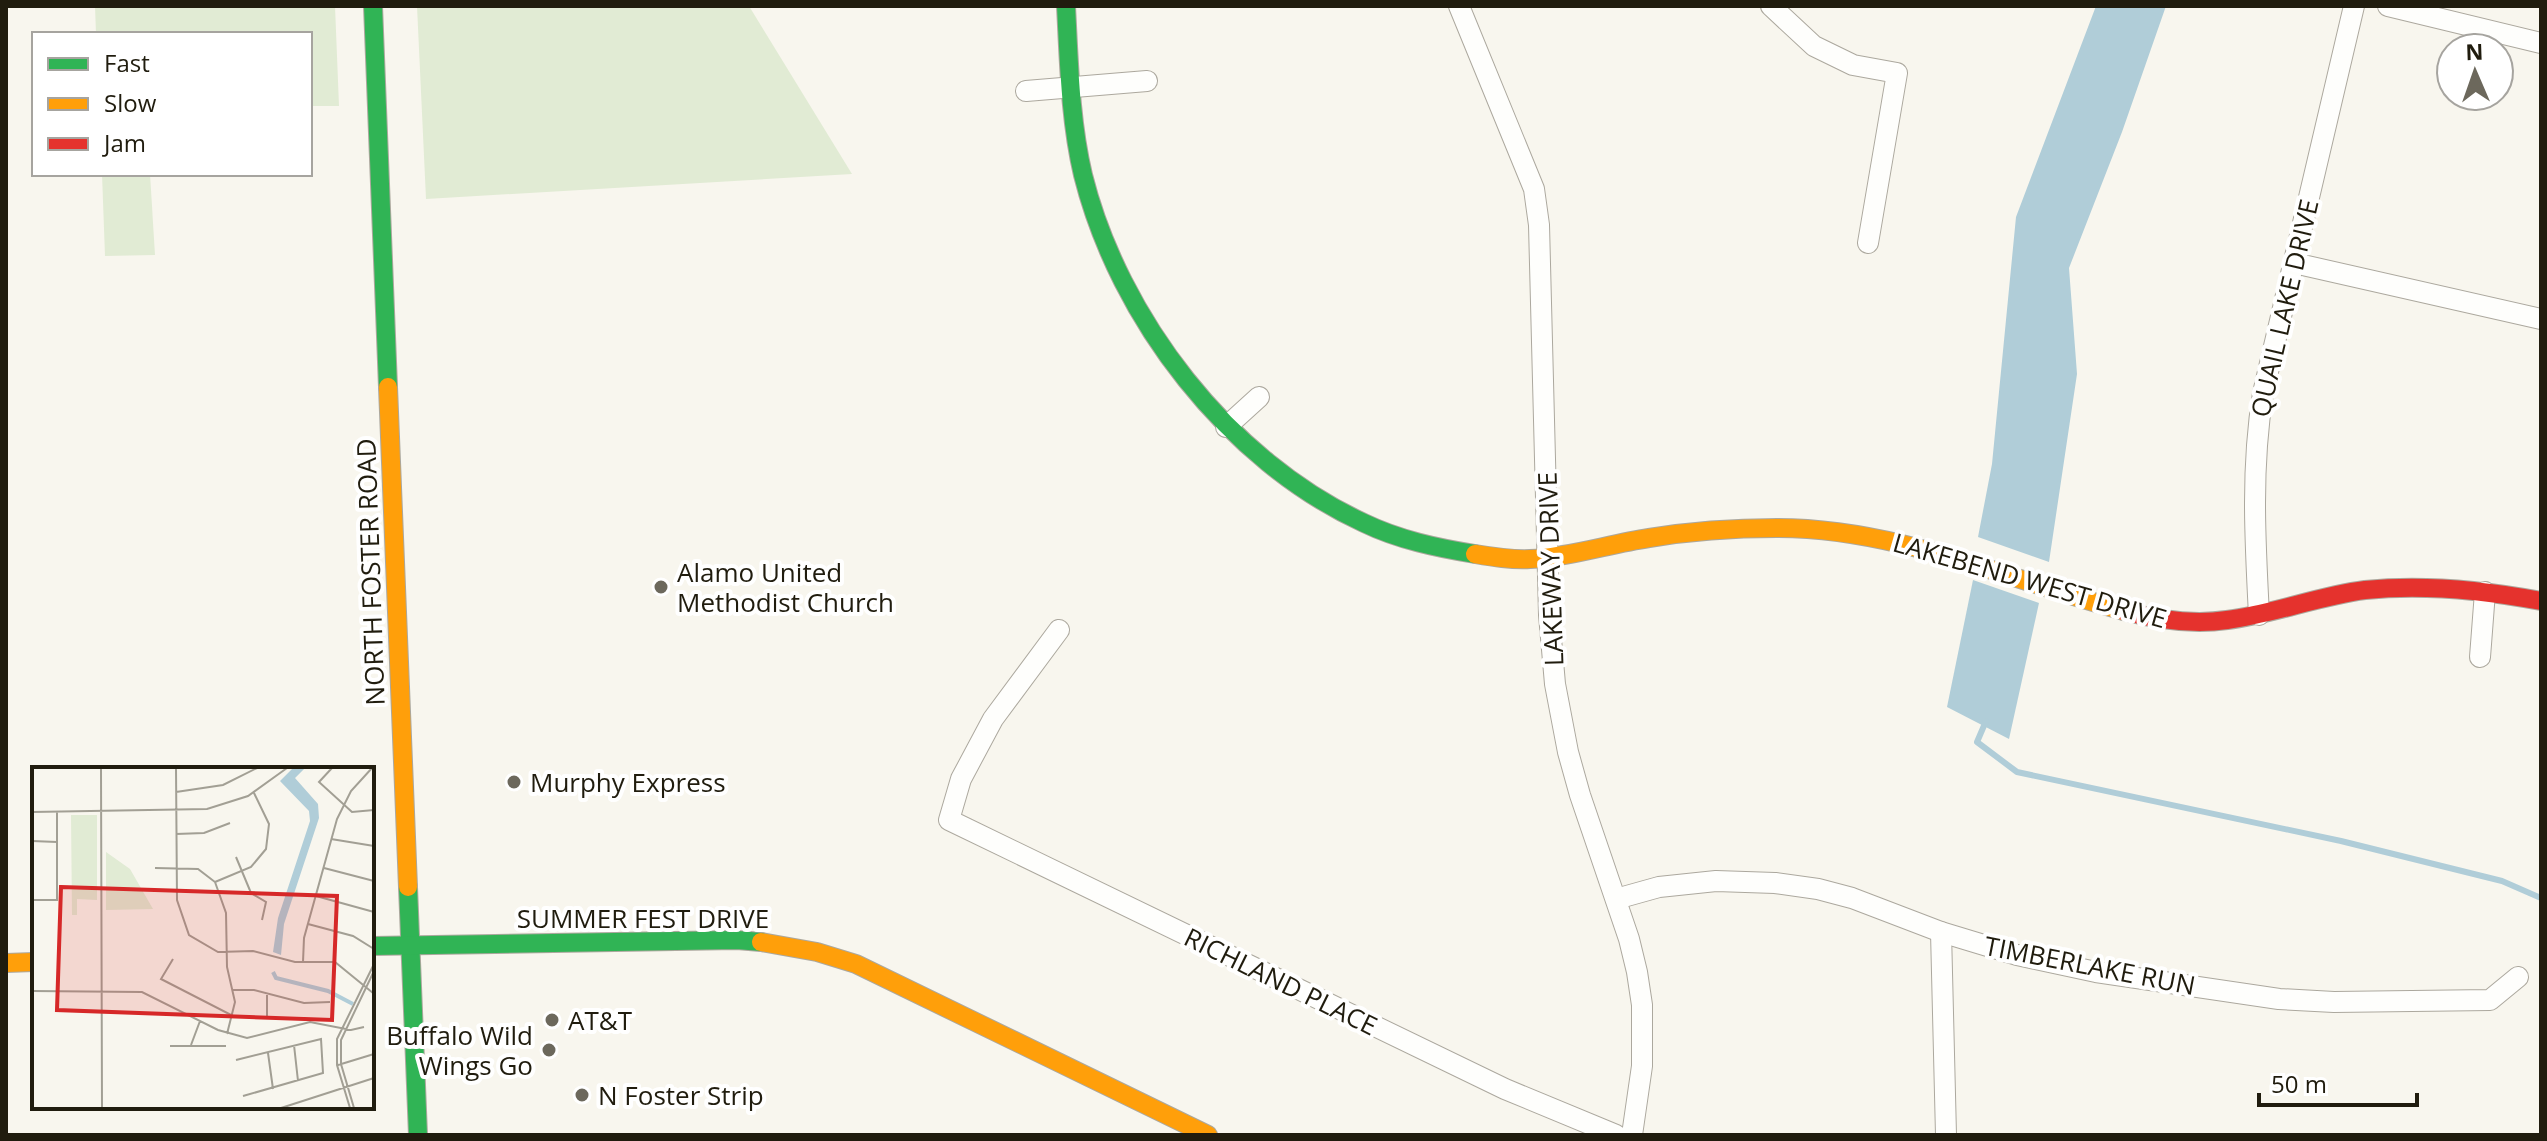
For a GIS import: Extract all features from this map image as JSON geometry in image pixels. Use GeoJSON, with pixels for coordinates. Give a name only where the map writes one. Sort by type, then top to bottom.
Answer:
{"type":"FeatureCollection","features":[{"type":"Feature","properties":{"kind":"street","name":"NORTH FOSTER ROAD"},"geometry":{"type":"LineString","coordinates":[[373,6],[418,1135]]}},
{"type":"Feature","properties":{"kind":"street","name":"LAKEBEND WEST DRIVE"},"geometry":{"type":"LineString","coordinates":[[1066,6],[1071,86],[1079,151],[1089,194],[1107,243],[1153,335],[1201,402],[1283,479],[1326,505],[1372,527],[1470,555],[1515,560],[1708,530],[1797,528],[1873,537],[1945,553],[2110,608],[2188,623],[2259,615],[2341,594],[2416,588],[2485,592],[2541,601]]}},
{"type":"Feature","properties":{"kind":"street","name":"LAKEWAY DRIVE"},"geometry":{"type":"LineString","coordinates":[[1459,6],[1534,189],[1539,225],[1549,615],[1555,684],[1569,758],[1629,939],[1642,1005],[1642,1066],[1632,1135]]}},
{"type":"Feature","properties":{"kind":"street"},"geometry":{"type":"LineString","coordinates":[[1771,6],[1814,46],[1853,65],[1897,73],[1868,243]]}},
{"type":"Feature","properties":{"kind":"street","name":"QUAIL LAKE DRIVE"},"geometry":{"type":"LineString","coordinates":[[2259,615],[2253,498],[2257,429],[2354,6]]}},
{"type":"Feature","properties":{"kind":"street"},"geometry":{"type":"LineString","coordinates":[[2388,6],[2541,43]]}},
{"type":"Feature","properties":{"kind":"street"},"geometry":{"type":"LineString","coordinates":[[1026,91],[1147,81]]}},
{"type":"Feature","properties":{"kind":"street"},"geometry":{"type":"LineString","coordinates":[[2294,263],[2541,319]]}},
{"type":"Feature","properties":{"kind":"street"},"geometry":{"type":"LineString","coordinates":[[1226,427],[1259,397]]}},
{"type":"Feature","properties":{"kind":"street"},"geometry":{"type":"LineString","coordinates":[[2480,657],[2485,592]]}},
{"type":"Feature","properties":{"kind":"street","name":"RICHLAND PLACE"},"geometry":{"type":"LineString","coordinates":[[1059,630],[993,719],[961,779],[949,820],[1505,1089],[1616,1135]]}},
{"type":"Feature","properties":{"kind":"street","name":"TIMBERLAKE RUN"},"geometry":{"type":"LineString","coordinates":[[1616,899],[1659,887],[1716,881],[1775,883],[1818,889],[2017,955],[2096,972],[2279,999],[2334,1002],[2490,1000],[2518,977]]}},
{"type":"Feature","properties":{"kind":"street"},"geometry":{"type":"LineString","coordinates":[[1941,932],[1946,1135]]}},
{"type":"Feature","properties":{"kind":"street","name":"SUMMER FEST DRIVE"},"geometry":{"type":"LineString","coordinates":[[374,946],[737,940],[817,952],[856,964],[909,987],[1208,1135]]}},
{"type":"Feature","properties":{"kind":"street"},"geometry":{"type":"LineString","coordinates":[[6,963],[32,962]]}},
{"type":"Feature","properties":{"kind":"green space"},"geometry":{"type":"Polygon","coordinates":[[[95,6],[335,6],[339,106],[312,106],[312,32],[96,32],[95,6]]]}},
{"type":"Feature","properties":{"kind":"green space"},"geometry":{"type":"Polygon","coordinates":[[[417,6],[749,6],[852,174],[426,199],[417,6]]]}},
{"type":"Feature","properties":{"kind":"green space"},"geometry":{"type":"Polygon","coordinates":[[[102,176],[150,176],[155,255],[105,256],[102,176]]]}},
{"type":"Feature","properties":{"kind":"water"},"geometry":{"type":"Polygon","coordinates":[[[2096,6],[2166,6],[2122,132],[2069,268],[2077,374],[2049,562],[1978,537],[1992,464],[2016,217],[2096,6]]]}},
{"type":"Feature","properties":{"kind":"water"},"geometry":{"type":"Polygon","coordinates":[[[1973,580],[2039,603],[2009,739],[1947,707],[1973,580]]]}},
{"type":"Feature","properties":{"kind":"waterway"},"geometry":{"type":"LineString","coordinates":[[1986,721],[1977,742],[2017,772],[2341,841],[2502,881],[2541,898]]}},
{"type":"Feature","properties":{"kind":"traffic: fast"},"geometry":{"type":"LineString","coordinates":[[373,6],[388,387]]}},
{"type":"Feature","properties":{"kind":"traffic: fast"},"geometry":{"type":"LineString","coordinates":[[1066,6],[1075,133],[1083,175],[1100,229],[1123,281],[1152,332],[1186,380],[1225,424],[1268,463],[1315,496],[1391,534],[1475,554]]}},
{"type":"Feature","properties":{"kind":"traffic: fast"},"geometry":{"type":"LineString","coordinates":[[408,887],[418,1135]]}},
{"type":"Feature","properties":{"kind":"traffic: fast"},"geometry":{"type":"LineString","coordinates":[[374,946],[761,942]]}},
{"type":"Feature","properties":{"kind":"traffic: slow"},"geometry":{"type":"LineString","coordinates":[[388,387],[408,887]]}},
{"type":"Feature","properties":{"kind":"traffic: slow"},"geometry":{"type":"LineString","coordinates":[[1475,554],[1530,559],[1697,532],[1761,528],[1822,530],[1910,546],[2124,611]]}},
{"type":"Feature","properties":{"kind":"traffic: slow"},"geometry":{"type":"LineString","coordinates":[[761,942],[817,952],[856,964],[1208,1135]]}},
{"type":"Feature","properties":{"kind":"traffic: slow"},"geometry":{"type":"LineString","coordinates":[[6,963],[32,962]]}},
{"type":"Feature","properties":{"kind":"traffic: jam"},"geometry":{"type":"LineString","coordinates":[[2124,611],[2176,621],[2214,621],[2262,614],[2365,590],[2409,588],[2475,591],[2541,601]]}},
{"type":"Feature","properties":{"kind":"place","name":"Alamo United Methodist Church"},"geometry":{"type":"Point","coordinates":[661,587]}},
{"type":"Feature","properties":{"kind":"place","name":"Murphy Express"},"geometry":{"type":"Point","coordinates":[514,782]}},
{"type":"Feature","properties":{"kind":"place","name":"AT&T"},"geometry":{"type":"Point","coordinates":[552,1020]}},
{"type":"Feature","properties":{"kind":"place","name":"Buffalo Wild Wings Go"},"geometry":{"type":"Point","coordinates":[549,1050]}},
{"type":"Feature","properties":{"kind":"place","name":"N Foster Strip"},"geometry":{"type":"Point","coordinates":[582,1095]}}]}
